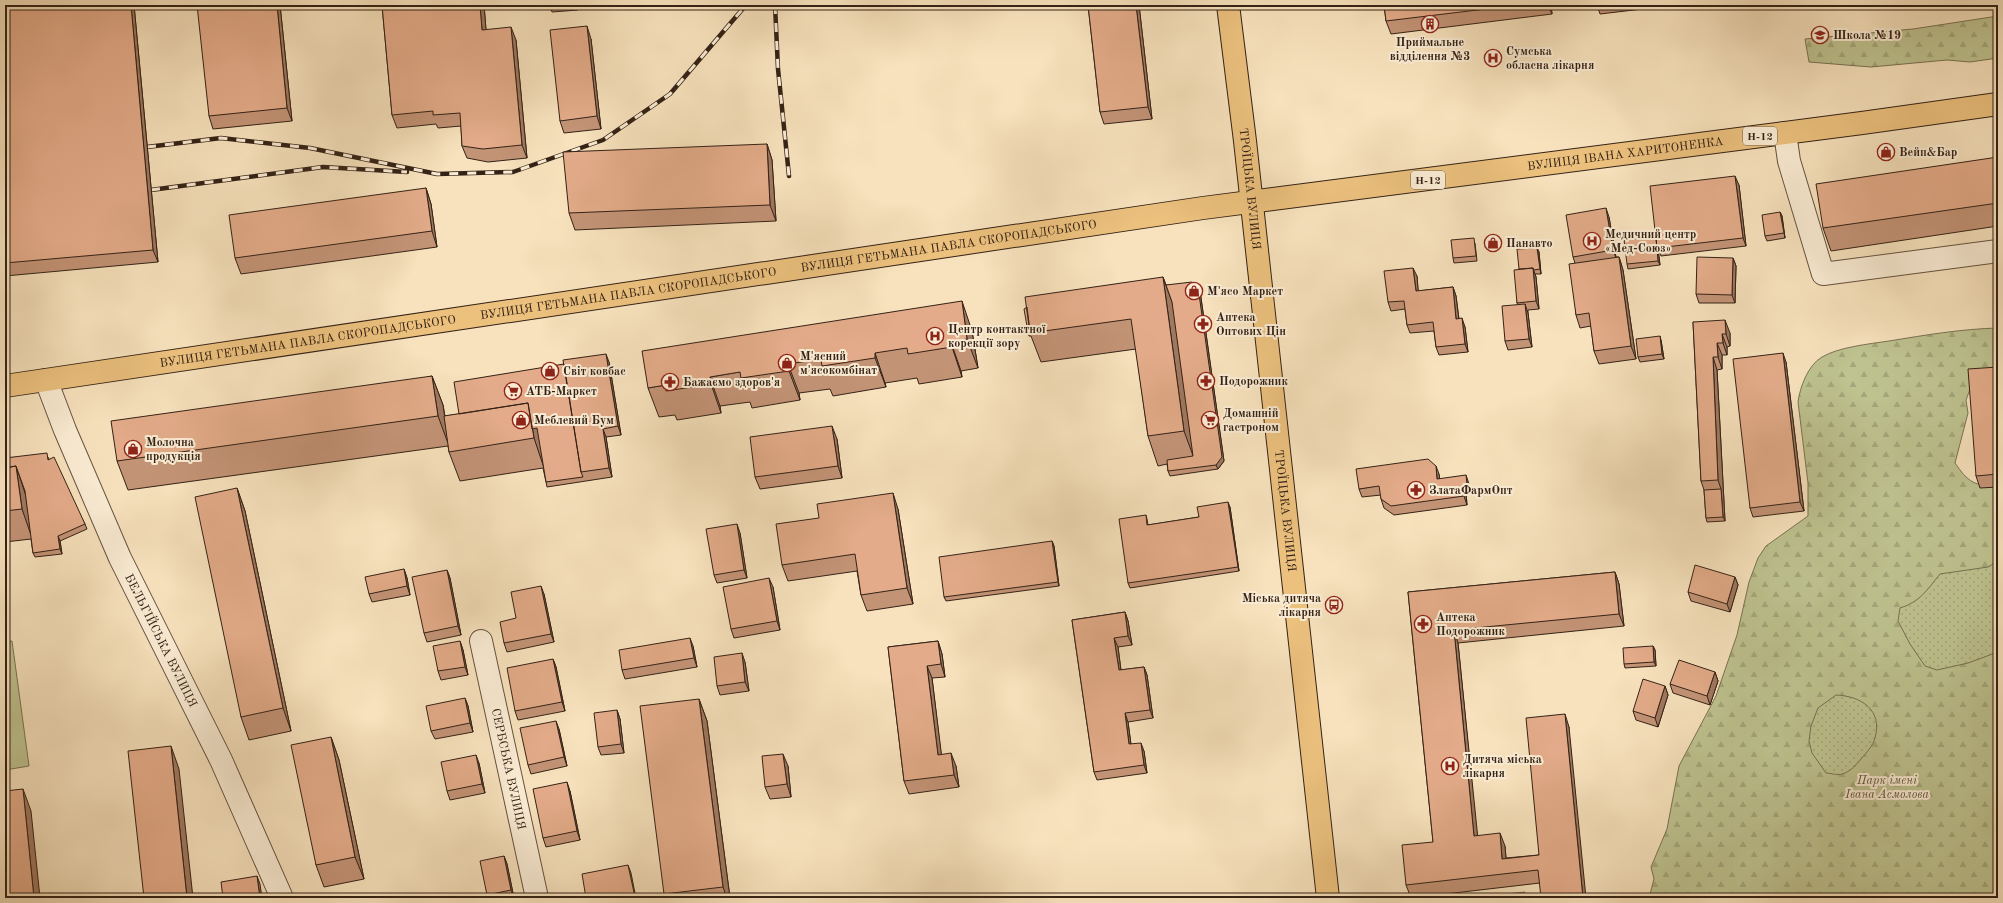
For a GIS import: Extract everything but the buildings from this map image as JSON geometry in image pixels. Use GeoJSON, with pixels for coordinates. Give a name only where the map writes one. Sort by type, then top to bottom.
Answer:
{"type":"FeatureCollection","features":[{"type":"Feature","properties":{"kind":"main road","name":"ТРОЇЦЬКА ВУЛИЦЯ"},"geometry":{"type":"LineString","coordinates":[[1228,5],[1252,202],[1328,898]]}},
{"type":"Feature","properties":{"kind":"main road","name":"ВУЛИЦЯ ІВАНА ХАРИТОНЕНКА"},"geometry":{"type":"LineString","coordinates":[[1252,202],[1998,104]]}},
{"type":"Feature","properties":{"kind":"main road","name":"ВУЛИЦЯ ГЕТЬМАНА ПАВЛА СКОРОПАДСЬКОГО"},"geometry":{"type":"LineString","coordinates":[[5,386],[606,295],[1252,202]]}},
{"type":"Feature","properties":{"kind":"street"},"geometry":{"type":"LineString","coordinates":[[1785,133],[1789,161],[1823,274],[1998,251]]}},
{"type":"Feature","properties":{"kind":"street","name":"БЕЛЬГІЙСЬКА ВУЛИЦЯ"},"geometry":{"type":"LineString","coordinates":[[46,380],[65,430],[120,558],[221,760],[282,898]]}},
{"type":"Feature","properties":{"kind":"street","name":"СЕРБСЬКА ВУЛИЦЯ"},"geometry":{"type":"LineString","coordinates":[[481,641],[537,898]]}},
{"type":"Feature","properties":{"kind":"green space"},"geometry":{"type":"Polygon","coordinates":[[[1998,16],[1998,58],[1970,62],[1947,60],[1871,67],[1809,62],[1805,39],[1913,29],[1998,16]]]}},
{"type":"Feature","properties":{"kind":"green space"},"geometry":{"type":"Polygon","coordinates":[[[1998,328],[1998,375],[1972,384],[1966,400],[1968,413],[1955,463],[1964,475],[1973,482],[1983,485],[1998,485],[1998,561],[1988,567],[1940,574],[1918,599],[1900,608],[1898,621],[1910,644],[1925,666],[1937,670],[1968,663],[1998,652],[1998,898],[1649,898],[1654,879],[1651,867],[1667,829],[1679,766],[1716,696],[1737,635],[1749,582],[1758,558],[1766,546],[1808,516],[1808,483],[1798,402],[1803,383],[1809,371],[1822,357],[1845,348],[1957,331],[1998,328]],[[1836,695],[1818,708],[1811,726],[1809,741],[1812,753],[1826,773],[1836,775],[1845,773],[1857,764],[1873,744],[1877,728],[1873,712],[1868,706],[1854,698],[1836,695]]]}},
{"type":"Feature","properties":{"kind":"green space","name":"Парк імені Івана Асмолова"},"geometry":{"type":"Polygon","coordinates":[[[1998,498],[1998,898],[1729,898],[1789,731],[1998,498]]]}},
{"type":"Feature","properties":{"kind":"green space"},"geometry":{"type":"Polygon","coordinates":[[[12,641],[29,766],[5,770],[5,642],[12,641]]]}},
{"type":"Feature","properties":{"kind":"green space"},"geometry":{"type":"Polygon","coordinates":[[[1525,892],[1525,898],[1470,898],[1525,892]]]}},
{"type":"Feature","properties":{"kind":"railway"},"geometry":{"type":"LineString","coordinates":[[147,147],[221,138],[310,148],[437,174],[513,172],[603,140],[670,94],[746,5]]}},
{"type":"Feature","properties":{"kind":"railway"},"geometry":{"type":"LineString","coordinates":[[775,5],[778,69],[789,176]]}},
{"type":"Feature","properties":{"kind":"railway"},"geometry":{"type":"LineString","coordinates":[[151,190],[323,167],[407,172]]}},
{"type":"Feature","properties":{"kind":"place","name":"Приймальне відділення №3"},"geometry":{"type":"Point","coordinates":[1430,24]}},
{"type":"Feature","properties":{"kind":"place","name":"Школа №19"},"geometry":{"type":"Point","coordinates":[1820,35]}},
{"type":"Feature","properties":{"kind":"place","name":"Сумська обласна лікарня"},"geometry":{"type":"Point","coordinates":[1493,58]}},
{"type":"Feature","properties":{"kind":"place","name":"Вейп&Бар"},"geometry":{"type":"Point","coordinates":[1886,152]}},
{"type":"Feature","properties":{"kind":"place","name":"Медичний центр «Мед-Союз»"},"geometry":{"type":"Point","coordinates":[1592,241]}},
{"type":"Feature","properties":{"kind":"place","name":"Панавто"},"geometry":{"type":"Point","coordinates":[1493,243]}},
{"type":"Feature","properties":{"kind":"place","name":"М'ясо Маркет"},"geometry":{"type":"Point","coordinates":[1194,291]}},
{"type":"Feature","properties":{"kind":"place","name":"Аптека Оптових Цін"},"geometry":{"type":"Point","coordinates":[1203,324]}},
{"type":"Feature","properties":{"kind":"place","name":"Центр контактної корекції зору"},"geometry":{"type":"Point","coordinates":[935,336]}},
{"type":"Feature","properties":{"kind":"place","name":"М'ясний м'ясокомбінат"},"geometry":{"type":"Point","coordinates":[787,363]}},
{"type":"Feature","properties":{"kind":"place","name":"Світ ковбас"},"geometry":{"type":"Point","coordinates":[550,371]}},
{"type":"Feature","properties":{"kind":"place","name":"Подорожник"},"geometry":{"type":"Point","coordinates":[1206,381]}},
{"type":"Feature","properties":{"kind":"place","name":"Бажаємо здоров'я"},"geometry":{"type":"Point","coordinates":[670,382]}},
{"type":"Feature","properties":{"kind":"place","name":"АТБ-Маркет"},"geometry":{"type":"Point","coordinates":[513,391]}},
{"type":"Feature","properties":{"kind":"place","name":"Меблевий Бум"},"geometry":{"type":"Point","coordinates":[521,420]}},
{"type":"Feature","properties":{"kind":"place","name":"Домашній гастроном"},"geometry":{"type":"Point","coordinates":[1210,420]}},
{"type":"Feature","properties":{"kind":"place","name":"Молочна продукція"},"geometry":{"type":"Point","coordinates":[133,449]}},
{"type":"Feature","properties":{"kind":"place","name":"ЗлатаФармОпт"},"geometry":{"type":"Point","coordinates":[1416,490]}},
{"type":"Feature","properties":{"kind":"place","name":"Міська дитяча лікарня"},"geometry":{"type":"Point","coordinates":[1334,605]}},
{"type":"Feature","properties":{"kind":"place","name":"Аптека Подорожник"},"geometry":{"type":"Point","coordinates":[1423,624]}},
{"type":"Feature","properties":{"kind":"place","name":"Дитяча міська лікарня"},"geometry":{"type":"Point","coordinates":[1450,766]}}]}
